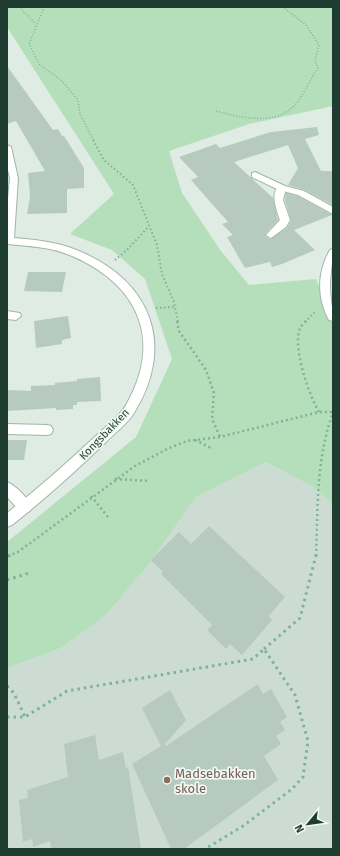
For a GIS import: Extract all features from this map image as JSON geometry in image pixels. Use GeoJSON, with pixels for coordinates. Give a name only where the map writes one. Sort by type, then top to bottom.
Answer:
{"type":"FeatureCollection","features":[{"type":"Feature","properties":{"kind":"street"},"geometry":{"type":"LineString","coordinates":[[7,147],[9,168],[14,178],[8,241]]}},
{"type":"Feature","properties":{"kind":"street"},"geometry":{"type":"LineString","coordinates":[[255,175],[282,188],[301,193],[333,211]]}},
{"type":"Feature","properties":{"kind":"street"},"geometry":{"type":"LineString","coordinates":[[271,235],[283,225],[285,220],[278,200],[282,188]]}},
{"type":"Feature","properties":{"kind":"street","name":"Kongsbakken"},"geometry":{"type":"LineString","coordinates":[[7,521],[88,452],[129,410],[141,388],[147,368],[150,346],[147,324],[137,301],[122,281],[105,267],[86,257],[48,244],[8,241]]}},
{"type":"Feature","properties":{"kind":"street"},"geometry":{"type":"LineString","coordinates":[[331,313],[324,283],[333,252]]}},
{"type":"Feature","properties":{"kind":"street"},"geometry":{"type":"LineString","coordinates":[[7,429],[47,430]]}},
{"type":"Feature","properties":{"kind":"street"},"geometry":{"type":"LineString","coordinates":[[7,488],[25,507]]}},
{"type":"Feature","properties":{"kind":"path"},"geometry":{"type":"LineString","coordinates":[[19,7],[36,24]]}},
{"type":"Feature","properties":{"kind":"path"},"geometry":{"type":"LineString","coordinates":[[41,7],[42,10],[29,44],[39,64],[62,81],[78,100],[80,114],[89,136],[98,147],[104,160],[133,185],[157,245],[162,274],[175,307],[179,331],[206,370],[214,393],[212,419],[220,437]]}},
{"type":"Feature","properties":{"kind":"path"},"geometry":{"type":"LineString","coordinates":[[216,110],[238,117],[262,120],[274,117],[292,108],[302,93],[318,68],[316,62],[319,45],[313,38],[313,33],[302,21],[290,14],[283,7]]}},
{"type":"Feature","properties":{"kind":"path"},"geometry":{"type":"LineString","coordinates":[[105,267],[126,250],[149,226]]}},
{"type":"Feature","properties":{"kind":"path"},"geometry":{"type":"LineString","coordinates":[[152,308],[175,307]]}},
{"type":"Feature","properties":{"kind":"path"},"geometry":{"type":"LineString","coordinates":[[319,412],[311,398],[298,346],[300,328],[309,316],[316,312],[331,313]]}},
{"type":"Feature","properties":{"kind":"path"},"geometry":{"type":"LineString","coordinates":[[7,717],[25,717],[68,691],[253,659],[300,618],[316,558],[319,468],[325,435],[333,412],[319,412],[220,437],[194,440],[169,448],[135,466],[115,479],[18,552],[8,556]]}},
{"type":"Feature","properties":{"kind":"path"},"geometry":{"type":"LineString","coordinates":[[194,440],[213,449]]}},
{"type":"Feature","properties":{"kind":"path"},"geometry":{"type":"LineString","coordinates":[[115,479],[150,480]]}},
{"type":"Feature","properties":{"kind":"path"},"geometry":{"type":"LineString","coordinates":[[91,496],[108,517]]}},
{"type":"Feature","properties":{"kind":"path"},"geometry":{"type":"LineString","coordinates":[[7,580],[29,573]]}},
{"type":"Feature","properties":{"kind":"path"},"geometry":{"type":"LineString","coordinates":[[205,849],[243,826],[292,789],[303,777],[308,741],[295,695],[264,649]]}},
{"type":"Feature","properties":{"kind":"path"},"geometry":{"type":"LineString","coordinates":[[7,686],[14,693],[25,717]]}},
{"type":"Feature","properties":{"kind":"shaded area"},"geometry":{"type":"Polygon","coordinates":[[[266,462],[315,488],[333,504],[333,849],[7,849],[7,668],[61,648],[105,616],[149,564],[196,497],[266,462]]]}},
{"type":"Feature","properties":{"kind":"green space"},"geometry":{"type":"Polygon","coordinates":[[[7,7],[333,7],[333,106],[249,124],[169,151],[182,193],[221,251],[249,285],[316,279],[333,321],[333,504],[315,488],[266,462],[196,497],[149,564],[105,616],[61,648],[7,668],[7,542],[136,437],[172,359],[145,279],[112,250],[70,234],[114,194],[7,27],[7,7]]]}},
{"type":"Feature","properties":{"kind":"building"},"geometry":{"type":"Polygon","coordinates":[[[7,66],[53,130],[58,129],[62,136],[64,136],[84,168],[84,188],[67,189],[67,213],[27,214],[30,196],[28,173],[45,171],[16,121],[7,124],[7,66]]]}},
{"type":"Feature","properties":{"kind":"building"},"geometry":{"type":"Polygon","coordinates":[[[317,127],[319,135],[305,139],[321,171],[333,171],[333,205],[305,190],[288,185],[298,168],[288,145],[234,162],[273,198],[278,220],[265,234],[265,236],[270,239],[287,228],[291,221],[285,200],[286,193],[297,196],[332,215],[294,230],[315,250],[272,267],[270,262],[245,268],[227,237],[233,235],[222,224],[228,222],[191,180],[198,177],[179,157],[216,144],[220,148],[271,132],[317,127]]]}},
{"type":"Feature","properties":{"kind":"building"},"geometry":{"type":"Polygon","coordinates":[[[28,272],[66,272],[62,292],[24,291],[28,272]]]}},
{"type":"Feature","properties":{"kind":"building"},"geometry":{"type":"Polygon","coordinates":[[[68,316],[71,338],[62,340],[62,344],[36,348],[34,321],[68,316]]]}},
{"type":"Feature","properties":{"kind":"building"},"geometry":{"type":"Polygon","coordinates":[[[100,377],[101,401],[77,402],[77,405],[73,405],[73,409],[56,410],[56,408],[7,411],[7,390],[31,391],[31,386],[55,385],[55,383],[77,381],[77,379],[100,377]]]}},
{"type":"Feature","properties":{"kind":"building"},"geometry":{"type":"Polygon","coordinates":[[[7,440],[27,440],[24,460],[7,460],[7,440]]]}},
{"type":"Feature","properties":{"kind":"building"},"geometry":{"type":"Polygon","coordinates":[[[209,526],[285,597],[269,616],[272,620],[242,655],[230,644],[226,649],[207,630],[212,625],[161,574],[163,572],[151,560],[179,532],[191,544],[209,526]]]}},
{"type":"Feature","properties":{"kind":"building"},"geometry":{"type":"Polygon","coordinates":[[[258,684],[263,694],[271,689],[287,717],[280,722],[285,730],[276,736],[281,744],[264,756],[278,780],[184,849],[171,849],[132,764],[161,746],[142,708],[170,690],[186,720],[165,744],[166,746],[258,684]]]}},
{"type":"Feature","properties":{"kind":"building"},"geometry":{"type":"Polygon","coordinates":[[[95,735],[99,760],[123,752],[126,769],[128,767],[141,849],[51,849],[50,841],[33,847],[32,839],[23,842],[19,800],[28,798],[27,790],[68,777],[64,744],[95,735]]]}},
{"type":"Feature","properties":{"kind":"place","name":"Madsebakken skole"},"geometry":{"type":"Point","coordinates":[167,780]}}]}
